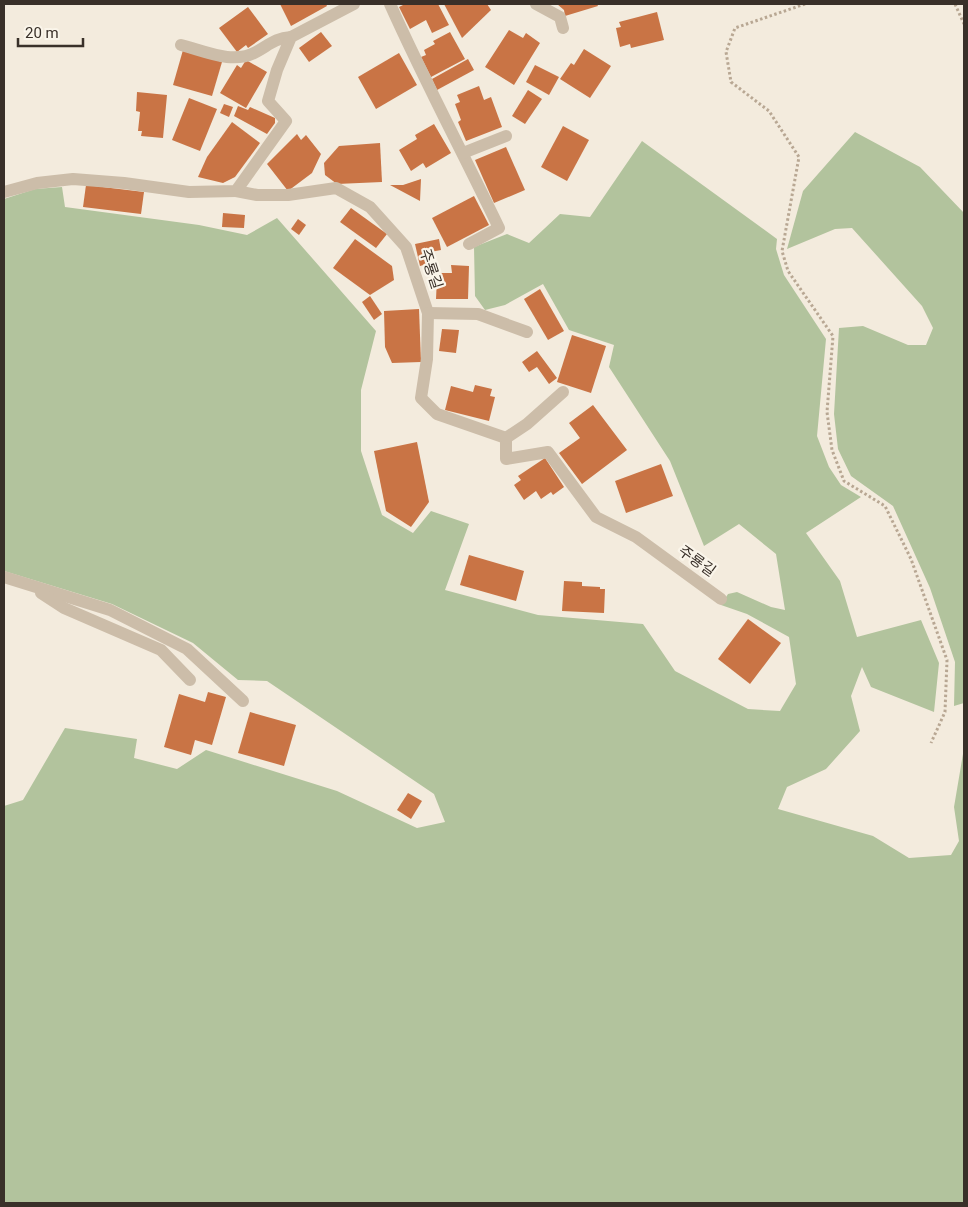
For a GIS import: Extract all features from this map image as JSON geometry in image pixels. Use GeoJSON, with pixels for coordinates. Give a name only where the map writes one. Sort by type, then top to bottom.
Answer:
{"type":"FeatureCollection","features":[{"type":"Feature","properties":{"kind":"street"},"geometry":{"type":"LineString","coordinates":[[181,44],[231,58],[255,53],[278,38],[291,37],[354,4]]}},
{"type":"Feature","properties":{"kind":"street"},"geometry":{"type":"LineString","coordinates":[[390,4],[428,88],[463,153],[499,228],[470,244]]}},
{"type":"Feature","properties":{"kind":"street"},"geometry":{"type":"LineString","coordinates":[[536,4],[560,17],[563,28]]}},
{"type":"Feature","properties":{"kind":"street"},"geometry":{"type":"LineString","coordinates":[[236,191],[286,120],[268,101],[277,70],[291,37]]}},
{"type":"Feature","properties":{"kind":"street"},"geometry":{"type":"LineString","coordinates":[[463,153],[506,136]]}},
{"type":"Feature","properties":{"kind":"street","name":"주룡길"},"geometry":{"type":"LineString","coordinates":[[4,192],[37,183],[73,179],[124,183],[189,192],[236,191],[257,195],[288,195],[336,188],[370,207],[406,246],[428,313],[427,359],[421,398],[436,414],[506,438],[506,459],[548,452],[596,517],[636,537],[721,599]]}},
{"type":"Feature","properties":{"kind":"street"},"geometry":{"type":"LineString","coordinates":[[428,313],[478,314],[527,332]]}},
{"type":"Feature","properties":{"kind":"street"},"geometry":{"type":"LineString","coordinates":[[506,438],[527,424],[563,392]]}},
{"type":"Feature","properties":{"kind":"street"},"geometry":{"type":"LineString","coordinates":[[4,577],[110,610],[187,649],[243,701]]}},
{"type":"Feature","properties":{"kind":"street"},"geometry":{"type":"LineString","coordinates":[[29,584],[64,608],[161,650],[190,680]]}},
{"type":"Feature","properties":{"kind":"path"},"geometry":{"type":"LineString","coordinates":[[805,4],[735,28],[726,52],[732,82],[769,111],[799,157],[782,251],[788,271],[834,336],[827,412],[832,450],[844,482],[885,506],[911,559],[947,660],[945,712],[931,743]]}},
{"type":"Feature","properties":{"kind":"path"},"geometry":{"type":"LineString","coordinates":[[955,4],[964,24]]}},
{"type":"Feature","properties":{"kind":"green space"},"geometry":{"type":"Polygon","coordinates":[[[855,132],[920,167],[964,213],[964,703],[954,706],[955,662],[930,588],[893,506],[851,476],[838,449],[834,414],[839,328],[863,326],[908,345],[926,345],[933,328],[922,306],[852,228],[835,229],[787,249],[803,191],[855,132]]]}},
{"type":"Feature","properties":{"kind":"green space"},"geometry":{"type":"Polygon","coordinates":[[[642,141],[777,239],[776,249],[784,275],[826,339],[817,436],[829,467],[841,485],[861,497],[806,533],[840,581],[857,637],[921,620],[939,663],[934,712],[871,687],[862,667],[851,696],[860,731],[826,769],[787,787],[778,809],[873,836],[909,858],[951,855],[959,841],[954,807],[964,748],[964,1203],[4,1203],[4,806],[23,800],[65,728],[137,739],[134,758],[177,769],[206,750],[337,791],[417,828],[445,822],[434,794],[267,681],[238,680],[193,643],[112,604],[4,571],[4,199],[35,189],[62,187],[65,207],[199,225],[247,235],[277,218],[376,331],[361,390],[361,451],[382,515],[413,533],[431,511],[469,524],[445,590],[538,615],[643,624],[675,671],[748,709],[780,711],[796,684],[789,637],[747,614],[721,605],[728,594],[737,592],[771,607],[785,610],[776,554],[739,524],[704,546],[670,461],[609,367],[614,345],[569,330],[543,284],[505,305],[485,310],[475,296],[474,247],[507,234],[529,243],[560,214],[590,217],[642,141]]]}},
{"type":"Feature","properties":{"kind":"building"},"geometry":{"type":"Polygon","coordinates":[[[280,4],[326,4],[327,6],[291,26],[280,4]]]}},
{"type":"Feature","properties":{"kind":"building"},"geometry":{"type":"Polygon","coordinates":[[[405,4],[438,4],[449,25],[432,33],[426,20],[410,29],[399,7],[405,4]]]}},
{"type":"Feature","properties":{"kind":"building"},"geometry":{"type":"Polygon","coordinates":[[[444,4],[487,4],[491,10],[462,38],[444,4]]]}},
{"type":"Feature","properties":{"kind":"building"},"geometry":{"type":"Polygon","coordinates":[[[557,4],[597,4],[598,6],[565,16],[564,10],[557,4]]]}},
{"type":"Feature","properties":{"kind":"building"},"geometry":{"type":"Polygon","coordinates":[[[248,7],[268,34],[248,48],[246,45],[237,52],[219,28],[248,7]]]}},
{"type":"Feature","properties":{"kind":"building"},"geometry":{"type":"Polygon","coordinates":[[[657,12],[664,40],[631,48],[630,44],[620,47],[616,28],[621,27],[619,22],[657,12]]]}},
{"type":"Feature","properties":{"kind":"building"},"geometry":{"type":"Polygon","coordinates":[[[509,30],[523,38],[526,33],[540,43],[514,85],[485,67],[509,30]]]}},
{"type":"Feature","properties":{"kind":"building"},"geometry":{"type":"Polygon","coordinates":[[[321,32],[332,46],[309,62],[299,48],[321,32]]]}},
{"type":"Feature","properties":{"kind":"building"},"geometry":{"type":"Polygon","coordinates":[[[450,32],[465,59],[431,77],[421,57],[426,55],[424,50],[435,44],[433,41],[450,32]]]}},
{"type":"Feature","properties":{"kind":"building"},"geometry":{"type":"Polygon","coordinates":[[[584,49],[611,66],[590,98],[560,79],[571,63],[574,65],[584,49]]]}},
{"type":"Feature","properties":{"kind":"building"},"geometry":{"type":"Polygon","coordinates":[[[183,50],[222,62],[212,96],[173,85],[183,50]]]}},
{"type":"Feature","properties":{"kind":"building"},"geometry":{"type":"Polygon","coordinates":[[[399,53],[417,85],[376,109],[358,77],[399,53]]]}},
{"type":"Feature","properties":{"kind":"building"},"geometry":{"type":"Polygon","coordinates":[[[468,59],[474,70],[437,90],[432,79],[468,59]]]}},
{"type":"Feature","properties":{"kind":"building"},"geometry":{"type":"Polygon","coordinates":[[[246,60],[267,72],[246,108],[220,93],[237,65],[241,68],[246,60]]]}},
{"type":"Feature","properties":{"kind":"building"},"geometry":{"type":"Polygon","coordinates":[[[535,65],[559,77],[549,95],[526,82],[535,65]]]}},
{"type":"Feature","properties":{"kind":"building"},"geometry":{"type":"Polygon","coordinates":[[[479,86],[484,100],[491,97],[502,127],[466,141],[458,122],[461,120],[455,104],[460,102],[457,95],[479,86]]]}},
{"type":"Feature","properties":{"kind":"building"},"geometry":{"type":"Polygon","coordinates":[[[528,90],[542,99],[525,124],[512,116],[528,90]]]}},
{"type":"Feature","properties":{"kind":"building"},"geometry":{"type":"Polygon","coordinates":[[[137,92],[167,95],[163,138],[141,136],[142,131],[138,131],[140,112],[136,111],[137,92]]]}},
{"type":"Feature","properties":{"kind":"building"},"geometry":{"type":"Polygon","coordinates":[[[189,98],[217,109],[200,151],[172,140],[189,98]]]}},
{"type":"Feature","properties":{"kind":"building"},"geometry":{"type":"Polygon","coordinates":[[[224,104],[233,107],[229,117],[220,113],[224,104]]]}},
{"type":"Feature","properties":{"kind":"building"},"geometry":{"type":"Polygon","coordinates":[[[238,106],[248,110],[250,107],[275,118],[275,123],[267,134],[234,116],[238,106]]]}},
{"type":"Feature","properties":{"kind":"building"},"geometry":{"type":"Polygon","coordinates":[[[232,122],[260,143],[235,177],[223,183],[198,177],[207,157],[232,122]]]}},
{"type":"Feature","properties":{"kind":"building"},"geometry":{"type":"Polygon","coordinates":[[[434,124],[451,153],[426,168],[423,163],[411,171],[399,150],[417,139],[415,135],[434,124]]]}},
{"type":"Feature","properties":{"kind":"building"},"geometry":{"type":"Polygon","coordinates":[[[563,126],[589,140],[567,181],[541,167],[563,126]]]}},
{"type":"Feature","properties":{"kind":"building"},"geometry":{"type":"Polygon","coordinates":[[[297,134],[301,140],[306,135],[321,154],[312,173],[288,191],[267,164],[297,134]]]}},
{"type":"Feature","properties":{"kind":"building"},"geometry":{"type":"Polygon","coordinates":[[[380,143],[382,182],[337,184],[325,175],[324,163],[339,146],[380,143]]]}},
{"type":"Feature","properties":{"kind":"building"},"geometry":{"type":"Polygon","coordinates":[[[506,147],[525,190],[494,203],[475,160],[506,147]]]}},
{"type":"Feature","properties":{"kind":"building"},"geometry":{"type":"Polygon","coordinates":[[[421,179],[420,201],[390,185],[403,185],[421,179]]]}},
{"type":"Feature","properties":{"kind":"building"},"geometry":{"type":"Polygon","coordinates":[[[86,185],[144,192],[141,214],[83,207],[86,185]]]}},
{"type":"Feature","properties":{"kind":"building"},"geometry":{"type":"Polygon","coordinates":[[[474,196],[489,225],[447,247],[432,218],[474,196]]]}},
{"type":"Feature","properties":{"kind":"building"},"geometry":{"type":"Polygon","coordinates":[[[351,208],[387,234],[376,248],[340,222],[351,208]]]}},
{"type":"Feature","properties":{"kind":"building"},"geometry":{"type":"Polygon","coordinates":[[[223,213],[245,215],[244,228],[222,227],[223,213]]]}},
{"type":"Feature","properties":{"kind":"building"},"geometry":{"type":"Polygon","coordinates":[[[298,219],[306,225],[299,235],[291,229],[298,219]]]}},
{"type":"Feature","properties":{"kind":"building"},"geometry":{"type":"Polygon","coordinates":[[[355,239],[392,266],[394,280],[370,295],[333,268],[355,239]]]}},
{"type":"Feature","properties":{"kind":"building"},"geometry":{"type":"Polygon","coordinates":[[[439,239],[441,250],[425,253],[427,264],[420,266],[415,244],[439,239]]]}},
{"type":"Feature","properties":{"kind":"building"},"geometry":{"type":"Polygon","coordinates":[[[451,265],[469,266],[468,299],[436,299],[437,278],[441,278],[441,273],[452,273],[451,265]]]}},
{"type":"Feature","properties":{"kind":"building"},"geometry":{"type":"Polygon","coordinates":[[[540,289],[564,331],[548,340],[524,299],[540,289]]]}},
{"type":"Feature","properties":{"kind":"building"},"geometry":{"type":"Polygon","coordinates":[[[370,296],[382,314],[374,320],[362,302],[370,296]]]}},
{"type":"Feature","properties":{"kind":"building"},"geometry":{"type":"Polygon","coordinates":[[[419,309],[421,362],[392,363],[385,347],[384,311],[419,309]]]}},
{"type":"Feature","properties":{"kind":"building"},"geometry":{"type":"Polygon","coordinates":[[[442,329],[459,330],[456,353],[439,351],[442,329]]]}},
{"type":"Feature","properties":{"kind":"building"},"geometry":{"type":"Polygon","coordinates":[[[572,335],[606,346],[591,393],[557,382],[572,335]]]}},
{"type":"Feature","properties":{"kind":"building"},"geometry":{"type":"Polygon","coordinates":[[[537,351],[557,378],[549,384],[537,367],[529,372],[522,362],[537,351]]]}},
{"type":"Feature","properties":{"kind":"building"},"geometry":{"type":"Polygon","coordinates":[[[475,385],[492,389],[490,396],[495,397],[489,421],[445,410],[451,386],[473,392],[475,385]]]}},
{"type":"Feature","properties":{"kind":"building"},"geometry":{"type":"Polygon","coordinates":[[[593,405],[627,450],[582,484],[559,453],[580,438],[569,423],[593,405]]]}},
{"type":"Feature","properties":{"kind":"building"},"geometry":{"type":"Polygon","coordinates":[[[417,442],[429,502],[411,527],[386,511],[374,451],[417,442]]]}},
{"type":"Feature","properties":{"kind":"building"},"geometry":{"type":"Polygon","coordinates":[[[545,458],[564,487],[553,495],[551,492],[541,499],[536,491],[524,500],[514,485],[521,480],[518,476],[545,458]]]}},
{"type":"Feature","properties":{"kind":"building"},"geometry":{"type":"Polygon","coordinates":[[[661,464],[673,496],[626,513],[615,481],[661,464]]]}},
{"type":"Feature","properties":{"kind":"building"},"geometry":{"type":"Polygon","coordinates":[[[469,555],[524,571],[516,601],[460,585],[469,555]]]}},
{"type":"Feature","properties":{"kind":"building"},"geometry":{"type":"Polygon","coordinates":[[[564,581],[582,582],[582,586],[605,589],[604,613],[562,611],[564,581]]]}},
{"type":"Feature","properties":{"kind":"building"},"geometry":{"type":"Polygon","coordinates":[[[748,619],[781,643],[750,684],[718,659],[748,619]]]}},
{"type":"Feature","properties":{"kind":"building"},"geometry":{"type":"Polygon","coordinates":[[[208,692],[226,697],[212,745],[195,740],[191,755],[164,747],[179,694],[205,702],[208,692]]]}},
{"type":"Feature","properties":{"kind":"building"},"geometry":{"type":"Polygon","coordinates":[[[250,712],[296,725],[284,766],[238,753],[250,712]]]}},
{"type":"Feature","properties":{"kind":"building"},"geometry":{"type":"Polygon","coordinates":[[[408,793],[422,801],[411,819],[397,810],[408,793]]]}}]}
